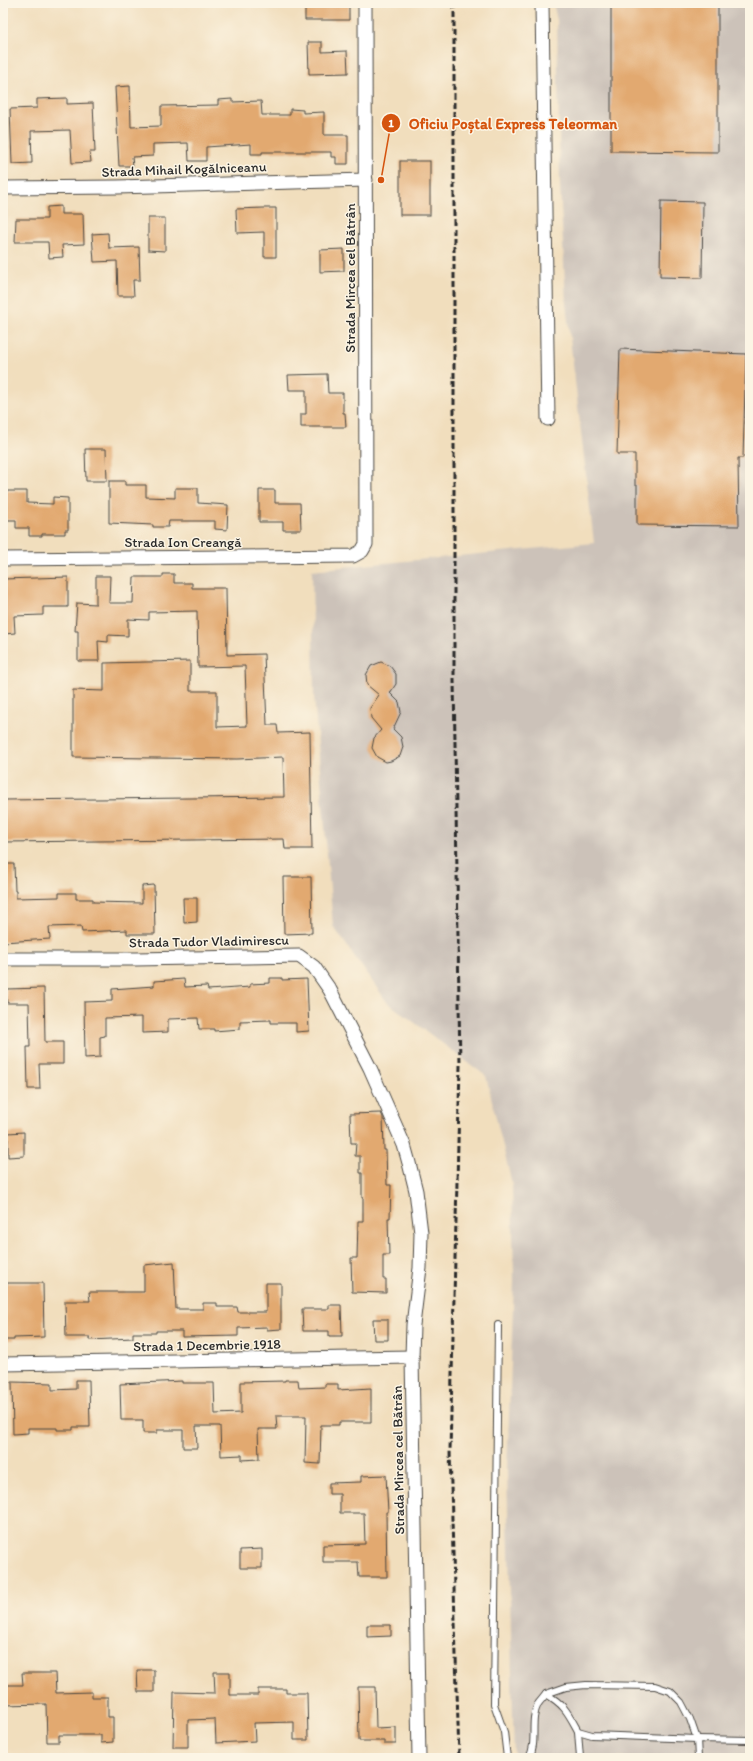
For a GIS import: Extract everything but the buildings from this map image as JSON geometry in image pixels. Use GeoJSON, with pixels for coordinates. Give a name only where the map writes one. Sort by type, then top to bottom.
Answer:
{"type":"FeatureCollection","features":[{"type":"Feature","properties":{"kind":"street","name":"Strada Mircea cel Bătrân"},"geometry":{"type":"LineString","coordinates":[[362,551],[366,544],[365,3]]}},
{"type":"Feature","properties":{"kind":"street"},"geometry":{"type":"LineString","coordinates":[[542,3],[548,419]]}},
{"type":"Feature","properties":{"kind":"street","name":"Strada Mihail Kogălniceanu"},"geometry":{"type":"LineString","coordinates":[[3,188],[117,188],[366,180]]}},
{"type":"Feature","properties":{"kind":"street","name":"Strada Ion Creangă"},"geometry":{"type":"LineString","coordinates":[[3,559],[353,556],[362,551]]}},
{"type":"Feature","properties":{"kind":"street","name":"Strada Tudor Vladimirescu"},"geometry":{"type":"LineString","coordinates":[[3,960],[299,956],[314,967],[330,990],[370,1068],[404,1145],[409,1163]]}},
{"type":"Feature","properties":{"kind":"street","name":"Strada Mircea cel Bătrân"},"geometry":{"type":"LineString","coordinates":[[409,1163],[416,1191],[421,1233],[420,1268],[413,1325],[412,1357],[419,1758]]}},
{"type":"Feature","properties":{"kind":"street","name":"Strada 1 Decembrie 1918"},"geometry":{"type":"LineString","coordinates":[[3,1364],[412,1357]]}},
{"type":"Feature","properties":{"kind":"lane"},"geometry":{"type":"LineString","coordinates":[[498,1325],[494,1704],[504,1732],[507,1758]]}},
{"type":"Feature","properties":{"kind":"lane"},"geometry":{"type":"LineString","coordinates":[[529,1758],[533,1748],[533,1722],[538,1704],[546,1694],[566,1687],[586,1685],[655,1686],[670,1691],[681,1702],[690,1719],[697,1739],[698,1758]]}},
{"type":"Feature","properties":{"kind":"lane"},"geometry":{"type":"LineString","coordinates":[[546,1694],[560,1702],[578,1731],[580,1758]]}},
{"type":"Feature","properties":{"kind":"lane"},"geometry":{"type":"LineString","coordinates":[[578,1731],[592,1735],[750,1740]]}},
{"type":"Feature","properties":{"kind":"shaded area"},"geometry":{"type":"Polygon","coordinates":[[[553,3],[750,3],[750,1758],[514,1758],[507,1471],[514,1280],[512,1184],[486,1076],[387,1002],[333,926],[314,696],[312,570],[594,543],[566,304],[560,185],[557,20],[553,3]]]}},
{"type":"Feature","properties":{"kind":"railway"},"geometry":{"type":"LineString","coordinates":[[454,3],[454,679],[460,1066],[450,1451],[459,1758]]}},
{"type":"Feature","properties":{"kind":"place","name":"Oficiu Poștal Express Teleorman"},"geometry":{"type":"Point","coordinates":[381,180]}}]}
